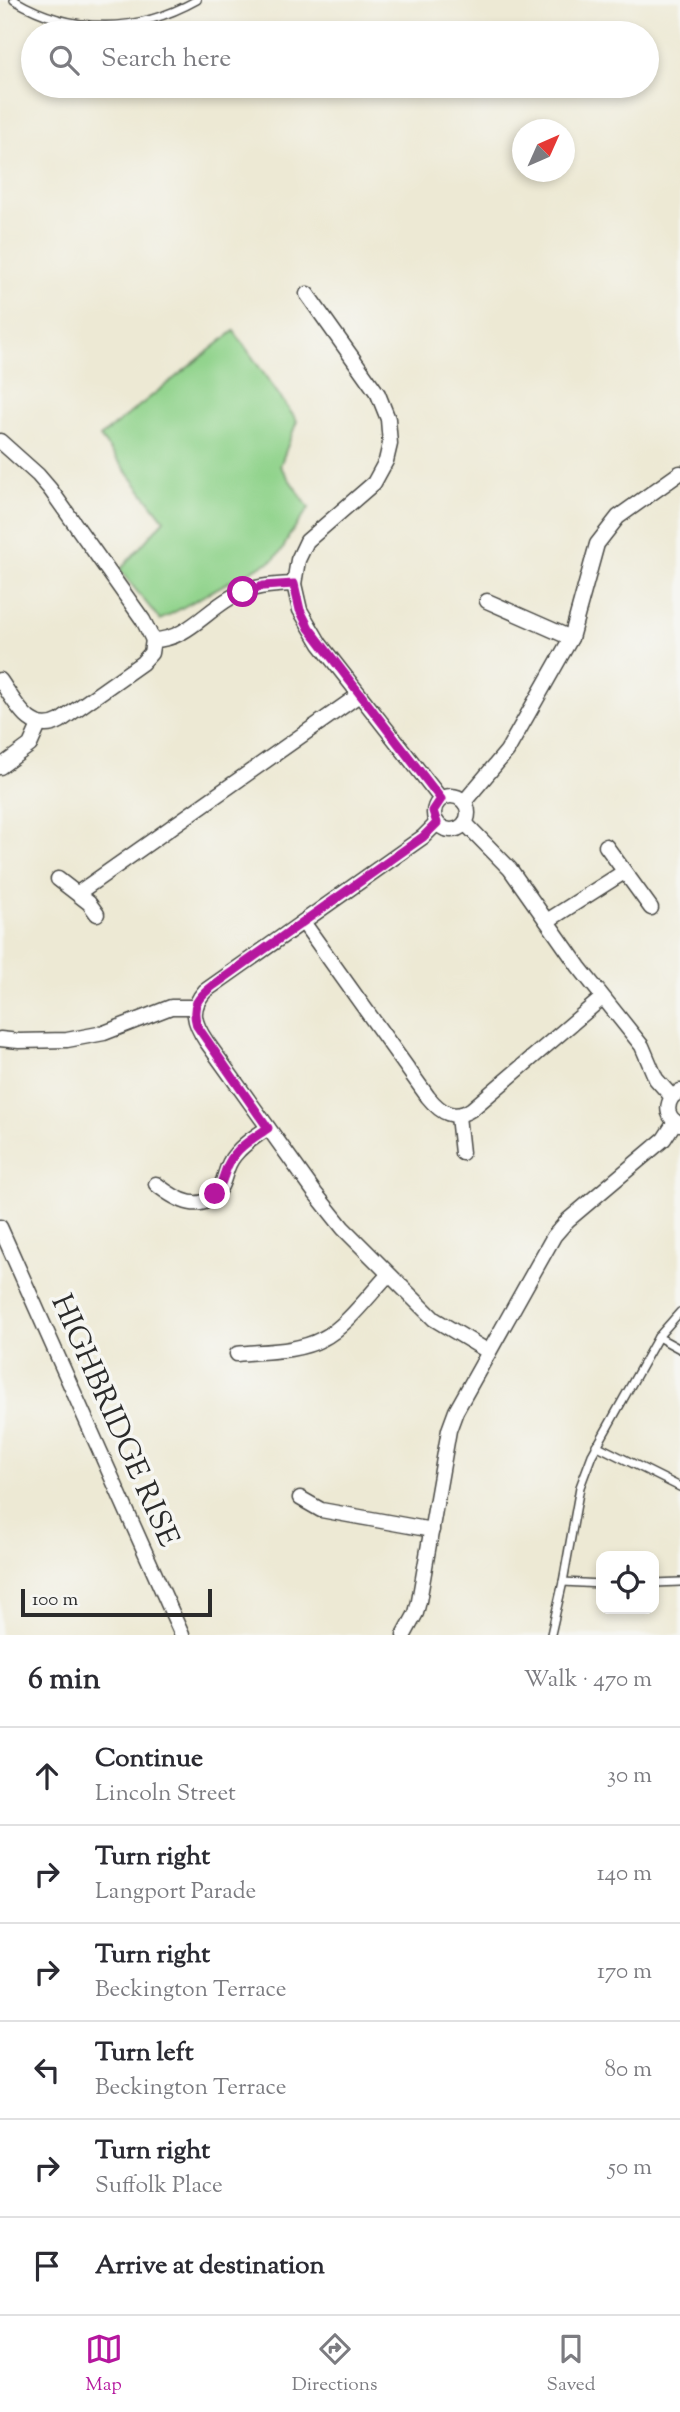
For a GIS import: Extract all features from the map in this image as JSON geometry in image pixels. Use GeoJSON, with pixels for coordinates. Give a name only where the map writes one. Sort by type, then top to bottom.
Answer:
{"type":"FeatureCollection","features":[{"type":"Feature","properties":{"kind":"street"},"geometry":{"type":"LineString","coordinates":[[307,294],[378,394],[388,419],[390,444],[386,461],[374,483],[307,541],[298,561],[294,584],[300,610],[309,628],[441,799]]}},
{"type":"Feature","properties":{"kind":"street"},"geometry":{"type":"LineString","coordinates":[[0,441],[50,489],[143,621],[153,640],[151,653],[142,663],[51,725],[39,725],[27,718],[0,680]]}},
{"type":"Feature","properties":{"kind":"street"},"geometry":{"type":"LineString","coordinates":[[464,802],[507,751],[571,638],[597,544],[618,517],[680,473]]}},
{"type":"Feature","properties":{"kind":"street"},"geometry":{"type":"LineString","coordinates":[[153,640],[175,637],[229,598],[243,592],[263,586],[294,584]]}},
{"type":"Feature","properties":{"kind":"street"},"geometry":{"type":"LineString","coordinates":[[487,601],[571,638]]}},
{"type":"Feature","properties":{"kind":"street"},"geometry":{"type":"LineString","coordinates":[[78,894],[359,695]]}},
{"type":"Feature","properties":{"kind":"street"},"geometry":{"type":"LineString","coordinates":[[0,767],[30,745],[39,725]]}},
{"type":"Feature","properties":{"kind":"street"},"geometry":{"type":"LineString","coordinates":[[453,796],[464,802],[468,811],[465,822],[452,830],[446,830],[437,823],[433,811],[441,799],[453,796]]}},
{"type":"Feature","properties":{"kind":"street"},"geometry":{"type":"LineString","coordinates":[[404,1635],[416,1614],[449,1430],[456,1411],[554,1236],[568,1220],[664,1139],[678,1123],[668,1110],[676,1094],[656,1079],[642,1046],[602,998],[510,869],[465,822]]}},
{"type":"Feature","properties":{"kind":"street"},"geometry":{"type":"LineString","coordinates":[[437,823],[423,837],[205,991],[198,999],[193,1014],[197,1026],[328,1210],[388,1275],[435,1319],[489,1352]]}},
{"type":"Feature","properties":{"kind":"street"},"geometry":{"type":"LineString","coordinates":[[606,846],[651,908]]}},
{"type":"Feature","properties":{"kind":"street"},"geometry":{"type":"LineString","coordinates":[[547,921],[624,872]]}},
{"type":"Feature","properties":{"kind":"street"},"geometry":{"type":"LineString","coordinates":[[58,879],[78,894],[97,914]]}},
{"type":"Feature","properties":{"kind":"street"},"geometry":{"type":"LineString","coordinates":[[303,922],[436,1107],[452,1116],[472,1109],[602,998]]}},
{"type":"Feature","properties":{"kind":"street"},"geometry":{"type":"LineString","coordinates":[[0,1039],[67,1040],[104,1033],[171,1007],[195,1007]]}},
{"type":"Feature","properties":{"kind":"street"},"geometry":{"type":"LineString","coordinates":[[458,1116],[462,1153]]}},
{"type":"Feature","properties":{"kind":"street"},"geometry":{"type":"LineString","coordinates":[[156,1184],[179,1201],[203,1202],[219,1189],[234,1155],[268,1128]]}},
{"type":"Feature","properties":{"kind":"street","name":"HIGHBRIDGE RISE"},"geometry":{"type":"LineString","coordinates":[[0,1227],[181,1635]]}},
{"type":"Feature","properties":{"kind":"street"},"geometry":{"type":"LineString","coordinates":[[237,1354],[302,1346],[321,1340],[333,1333],[388,1275]]}},
{"type":"Feature","properties":{"kind":"street"},"geometry":{"type":"LineString","coordinates":[[300,1498],[321,1510],[432,1530]]}},
{"type":"Feature","properties":{"kind":"lane"},"geometry":{"type":"LineString","coordinates":[[13,0],[64,21]]}},
{"type":"Feature","properties":{"kind":"lane"},"geometry":{"type":"LineString","coordinates":[[140,21],[172,14],[197,0]]}},
{"type":"Feature","properties":{"kind":"lane"},"geometry":{"type":"LineString","coordinates":[[551,1634],[580,1487],[596,1445],[658,1337],[680,1312]]}},
{"type":"Feature","properties":{"kind":"lane"},"geometry":{"type":"LineString","coordinates":[[658,1337],[680,1349]]}},
{"type":"Feature","properties":{"kind":"lane"},"geometry":{"type":"LineString","coordinates":[[596,1445],[680,1487]]}},
{"type":"Feature","properties":{"kind":"lane"},"geometry":{"type":"LineString","coordinates":[[659,1583],[680,1582]]}},
{"type":"Feature","properties":{"kind":"lane"},"geometry":{"type":"LineString","coordinates":[[563,1583],[596,1584]]}},
{"type":"Feature","properties":{"kind":"green space"},"geometry":{"type":"Polygon","coordinates":[[[234,331],[297,421],[280,466],[309,508],[273,560],[160,620],[120,570],[164,520],[100,437],[234,331]]]}},
{"type":"Feature","properties":{"kind":"route"},"geometry":{"type":"LineString","coordinates":[[215,1194],[222,1184],[229,1161],[241,1148],[268,1128],[197,1026],[193,1014],[198,999],[205,991],[423,837],[437,823],[433,811],[441,799],[309,628],[300,610],[294,584],[263,586],[243,592]]}}]}
